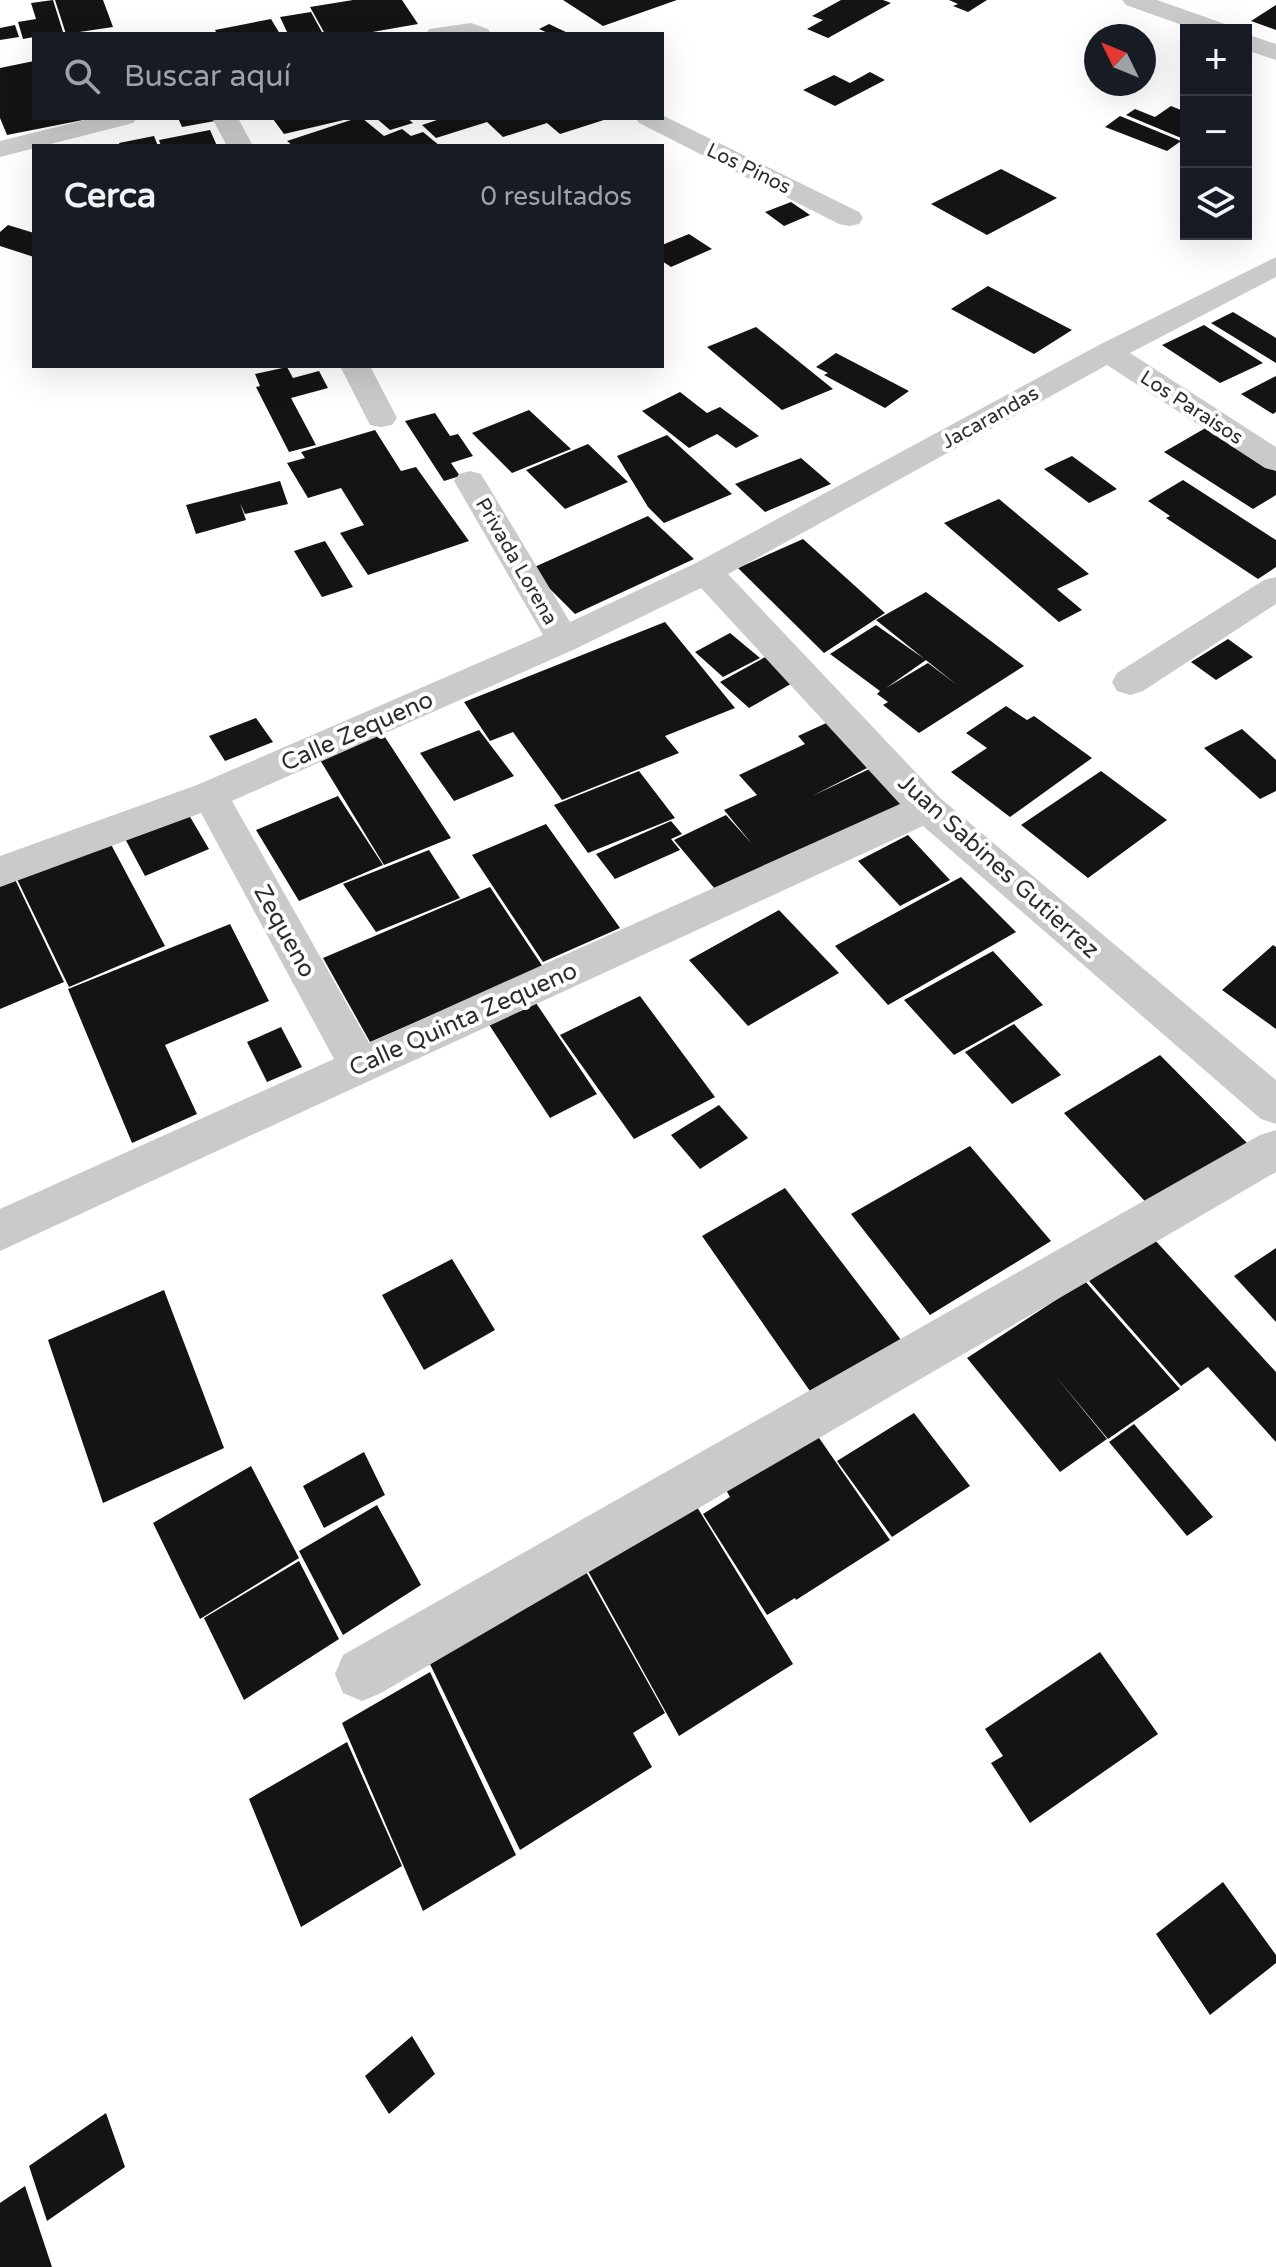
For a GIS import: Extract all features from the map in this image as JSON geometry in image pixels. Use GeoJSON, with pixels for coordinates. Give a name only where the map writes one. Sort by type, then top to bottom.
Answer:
{"type":"FeatureCollection","features":[{"type":"Feature","properties":{"kind":"street"},"geometry":{"type":"LineString","coordinates":[[1137,0],[1203,24]]}},
{"type":"Feature","properties":{"kind":"street"},"geometry":{"type":"LineString","coordinates":[[1252,43],[1276,53]]}},
{"type":"Feature","properties":{"kind":"street"},"geometry":{"type":"LineString","coordinates":[[0,149],[116,120]]}},
{"type":"Feature","properties":{"kind":"street"},"geometry":{"type":"LineString","coordinates":[[226,120],[239,144]]}},
{"type":"Feature","properties":{"kind":"street","name":"Los Pinos"},"geometry":{"type":"LineString","coordinates":[[652,120],[849,218]]}},
{"type":"Feature","properties":{"kind":"street","name":"Jacarandas"},"geometry":{"type":"LineString","coordinates":[[706,572],[1108,352],[1276,266]]}},
{"type":"Feature","properties":{"kind":"street","name":"Los Paraisos"},"geometry":{"type":"LineString","coordinates":[[1108,352],[1276,461]]}},
{"type":"Feature","properties":{"kind":"street"},"geometry":{"type":"LineString","coordinates":[[356,368],[381,418]]}},
{"type":"Feature","properties":{"kind":"street","name":"Privada Lorena"},"geometry":{"type":"LineString","coordinates":[[470,481],[563,640]]}},
{"type":"Feature","properties":{"kind":"street","name":"Calle Zequeno"},"geometry":{"type":"LineString","coordinates":[[0,872],[210,795],[563,640],[706,572]]}},
{"type":"Feature","properties":{"kind":"street","name":"Juan Sabines Gutierrez"},"geometry":{"type":"LineString","coordinates":[[706,572],[927,808],[1276,1106]]}},
{"type":"Feature","properties":{"kind":"street"},"geometry":{"type":"LineString","coordinates":[[1130,682],[1276,588]]}},
{"type":"Feature","properties":{"kind":"street","name":"Zequeno"},"geometry":{"type":"LineString","coordinates":[[210,795],[360,1066]]}},
{"type":"Feature","properties":{"kind":"street","name":"Calle Quinta Zequeno"},"geometry":{"type":"LineString","coordinates":[[0,1231],[927,808]]}},
{"type":"Feature","properties":{"kind":"street"},"geometry":{"type":"LineString","coordinates":[[362,1674],[1276,1149]]}},
{"type":"Feature","properties":{"kind":"building"},"geometry":{"type":"Polygon","coordinates":[[[53,0],[63,32],[32,32],[32,37],[23,39],[18,22],[36,19],[31,3],[53,0]]]}},
{"type":"Feature","properties":{"kind":"building"},"geometry":{"type":"Polygon","coordinates":[[[55,0],[103,0],[113,27],[65,32],[55,0]]]}},
{"type":"Feature","properties":{"kind":"building"},"geometry":{"type":"Polygon","coordinates":[[[353,0],[402,0],[418,24],[372,32],[324,32],[310,7],[353,0]]]}},
{"type":"Feature","properties":{"kind":"building"},"geometry":{"type":"Polygon","coordinates":[[[563,0],[677,0],[603,26],[563,0]]]}},
{"type":"Feature","properties":{"kind":"building"},"geometry":{"type":"Polygon","coordinates":[[[841,0],[883,0],[891,3],[828,38],[807,29],[823,20],[812,16],[841,0]]]}},
{"type":"Feature","properties":{"kind":"building"},"geometry":{"type":"Polygon","coordinates":[[[949,0],[987,0],[968,12],[953,6],[958,4],[949,0]]]}},
{"type":"Feature","properties":{"kind":"building"},"geometry":{"type":"Polygon","coordinates":[[[1276,5],[1276,30],[1251,21],[1276,5]]]}},
{"type":"Feature","properties":{"kind":"building"},"geometry":{"type":"Polygon","coordinates":[[[311,12],[322,32],[287,32],[280,17],[311,12]]]}},
{"type":"Feature","properties":{"kind":"building"},"geometry":{"type":"Polygon","coordinates":[[[271,19],[279,32],[216,32],[271,19]]]}},
{"type":"Feature","properties":{"kind":"building"},"geometry":{"type":"Polygon","coordinates":[[[549,24],[566,32],[546,32],[539,29],[549,24]]]}},
{"type":"Feature","properties":{"kind":"building"},"geometry":{"type":"Polygon","coordinates":[[[15,25],[19,37],[0,40],[0,28],[15,25]]]}},
{"type":"Feature","properties":{"kind":"building"},"geometry":{"type":"Polygon","coordinates":[[[32,61],[32,120],[83,120],[7,135],[0,118],[0,68],[32,61]]]}},
{"type":"Feature","properties":{"kind":"building"},"geometry":{"type":"Polygon","coordinates":[[[870,72],[885,80],[835,106],[803,90],[834,75],[850,83],[870,72]]]}},
{"type":"Feature","properties":{"kind":"building"},"geometry":{"type":"Polygon","coordinates":[[[1171,106],[1180,110],[1180,138],[1126,115],[1135,109],[1155,117],[1171,106]]]}},
{"type":"Feature","properties":{"kind":"building"},"geometry":{"type":"Polygon","coordinates":[[[1120,116],[1180,142],[1167,151],[1105,127],[1120,116]]]}},
{"type":"Feature","properties":{"kind":"building"},"geometry":{"type":"Polygon","coordinates":[[[179,120],[215,121],[182,127],[179,120]]]}},
{"type":"Feature","properties":{"kind":"building"},"geometry":{"type":"Polygon","coordinates":[[[274,120],[344,120],[284,134],[274,120]]]}},
{"type":"Feature","properties":{"kind":"building"},"geometry":{"type":"Polygon","coordinates":[[[351,120],[364,120],[384,136],[402,129],[411,136],[423,132],[438,144],[291,144],[287,141],[351,120]]]}},
{"type":"Feature","properties":{"kind":"building"},"geometry":{"type":"Polygon","coordinates":[[[378,120],[409,120],[413,123],[390,130],[378,120]]]}},
{"type":"Feature","properties":{"kind":"building"},"geometry":{"type":"Polygon","coordinates":[[[437,120],[604,120],[560,134],[547,123],[503,137],[487,122],[436,138],[422,125],[437,120]]]}},
{"type":"Feature","properties":{"kind":"building"},"geometry":{"type":"Polygon","coordinates":[[[210,130],[216,144],[160,144],[159,140],[210,130]]]}},
{"type":"Feature","properties":{"kind":"building"},"geometry":{"type":"Polygon","coordinates":[[[154,136],[157,144],[119,144],[154,136]]]}},
{"type":"Feature","properties":{"kind":"building"},"geometry":{"type":"Polygon","coordinates":[[[1001,169],[1057,198],[987,235],[931,204],[1001,169]]]}},
{"type":"Feature","properties":{"kind":"building"},"geometry":{"type":"Polygon","coordinates":[[[791,202],[810,215],[784,226],[765,212],[791,202]]]}},
{"type":"Feature","properties":{"kind":"building"},"geometry":{"type":"Polygon","coordinates":[[[8,225],[32,232],[32,256],[0,246],[0,232],[8,225]]]}},
{"type":"Feature","properties":{"kind":"building"},"geometry":{"type":"Polygon","coordinates":[[[689,234],[712,249],[671,267],[664,262],[664,244],[689,234]]]}},
{"type":"Feature","properties":{"kind":"building"},"geometry":{"type":"Polygon","coordinates":[[[988,286],[1072,330],[1034,354],[951,309],[988,286]]]}},
{"type":"Feature","properties":{"kind":"building"},"geometry":{"type":"Polygon","coordinates":[[[1233,312],[1276,338],[1276,363],[1211,323],[1233,312]]]}},
{"type":"Feature","properties":{"kind":"building"},"geometry":{"type":"Polygon","coordinates":[[[1204,325],[1263,363],[1220,383],[1162,345],[1204,325]]]}},
{"type":"Feature","properties":{"kind":"building"},"geometry":{"type":"Polygon","coordinates":[[[756,327],[833,389],[782,410],[707,347],[756,327]]]}},
{"type":"Feature","properties":{"kind":"building"},"geometry":{"type":"Polygon","coordinates":[[[836,353],[909,391],[885,408],[824,375],[828,373],[816,367],[836,353]]]}},
{"type":"Feature","properties":{"kind":"building"},"geometry":{"type":"Polygon","coordinates":[[[288,368],[293,378],[319,371],[328,388],[291,398],[316,445],[289,452],[256,387],[260,386],[255,374],[288,368]]]}},
{"type":"Feature","properties":{"kind":"building"},"geometry":{"type":"Polygon","coordinates":[[[1276,376],[1276,412],[1273,414],[1241,394],[1276,376]]]}},
{"type":"Feature","properties":{"kind":"building"},"geometry":{"type":"Polygon","coordinates":[[[680,392],[707,413],[720,407],[759,436],[736,448],[717,434],[689,448],[642,411],[680,392]]]}},
{"type":"Feature","properties":{"kind":"building"},"geometry":{"type":"Polygon","coordinates":[[[529,410],[571,449],[512,473],[472,433],[529,410]]]}},
{"type":"Feature","properties":{"kind":"building"},"geometry":{"type":"Polygon","coordinates":[[[435,413],[450,436],[458,434],[473,456],[451,463],[460,476],[444,481],[405,421],[435,413]]]}},
{"type":"Feature","properties":{"kind":"building"},"geometry":{"type":"Polygon","coordinates":[[[1209,426],[1276,467],[1276,495],[1253,509],[1164,452],[1209,426]]]}},
{"type":"Feature","properties":{"kind":"building"},"geometry":{"type":"Polygon","coordinates":[[[375,430],[401,471],[416,467],[469,541],[368,575],[340,533],[364,525],[341,488],[308,498],[287,463],[305,458],[301,452],[375,430]]]}},
{"type":"Feature","properties":{"kind":"building"},"geometry":{"type":"Polygon","coordinates":[[[667,435],[732,494],[664,523],[648,507],[617,456],[667,435]]]}},
{"type":"Feature","properties":{"kind":"building"},"geometry":{"type":"Polygon","coordinates":[[[588,444],[628,482],[565,509],[526,470],[588,444]]]}},
{"type":"Feature","properties":{"kind":"building"},"geometry":{"type":"Polygon","coordinates":[[[1072,456],[1117,489],[1089,503],[1044,469],[1072,456]]]}},
{"type":"Feature","properties":{"kind":"building"},"geometry":{"type":"Polygon","coordinates":[[[801,458],[831,484],[765,512],[735,484],[801,458]]]}},
{"type":"Feature","properties":{"kind":"building"},"geometry":{"type":"Polygon","coordinates":[[[1183,480],[1276,540],[1276,567],[1258,579],[1166,518],[1170,516],[1148,501],[1183,480]]]}},
{"type":"Feature","properties":{"kind":"building"},"geometry":{"type":"Polygon","coordinates":[[[280,481],[288,504],[245,514],[240,503],[246,520],[196,534],[186,505],[280,481]]]}},
{"type":"Feature","properties":{"kind":"building"},"geometry":{"type":"Polygon","coordinates":[[[999,499],[1089,574],[1057,589],[1082,610],[1059,622],[944,523],[999,499]]]}},
{"type":"Feature","properties":{"kind":"building"},"geometry":{"type":"Polygon","coordinates":[[[648,516],[694,559],[575,614],[530,569],[648,516]]]}},
{"type":"Feature","properties":{"kind":"building"},"geometry":{"type":"Polygon","coordinates":[[[803,539],[885,613],[824,653],[738,568],[803,539]]]}},
{"type":"Feature","properties":{"kind":"building"},"geometry":{"type":"Polygon","coordinates":[[[325,541],[353,587],[322,597],[294,551],[325,541]]]}},
{"type":"Feature","properties":{"kind":"building"},"geometry":{"type":"Polygon","coordinates":[[[926,592],[1024,666],[919,733],[883,705],[888,702],[877,694],[880,691],[830,654],[876,625],[925,659],[876,620],[926,592]],[[926,660],[886,688],[928,663],[957,685],[926,660]]]}},
{"type":"Feature","properties":{"kind":"building"},"geometry":{"type":"Polygon","coordinates":[[[665,622],[735,708],[665,736],[679,753],[562,800],[513,732],[490,741],[464,702],[665,622]]]}},
{"type":"Feature","properties":{"kind":"building"},"geometry":{"type":"Polygon","coordinates":[[[730,633],[760,658],[723,677],[695,652],[730,633]]]}},
{"type":"Feature","properties":{"kind":"building"},"geometry":{"type":"Polygon","coordinates":[[[1228,639],[1253,657],[1216,680],[1191,662],[1228,639]]]}},
{"type":"Feature","properties":{"kind":"building"},"geometry":{"type":"Polygon","coordinates":[[[767,656],[796,681],[749,708],[720,682],[767,656]]]}},
{"type":"Feature","properties":{"kind":"building"},"geometry":{"type":"Polygon","coordinates":[[[1006,706],[1027,720],[1034,716],[1092,758],[1010,817],[951,772],[987,748],[966,733],[1006,706]]]}},
{"type":"Feature","properties":{"kind":"building"},"geometry":{"type":"Polygon","coordinates":[[[256,718],[273,742],[225,761],[209,736],[256,718]]]}},
{"type":"Feature","properties":{"kind":"building"},"geometry":{"type":"Polygon","coordinates":[[[835,719],[877,763],[812,796],[880,764],[913,798],[720,895],[674,840],[726,815],[752,844],[724,810],[757,795],[739,775],[805,744],[798,736],[835,719]]]}},
{"type":"Feature","properties":{"kind":"building"},"geometry":{"type":"Polygon","coordinates":[[[1242,729],[1276,760],[1276,791],[1260,799],[1204,748],[1242,729]]]}},
{"type":"Feature","properties":{"kind":"building"},"geometry":{"type":"Polygon","coordinates":[[[479,730],[514,776],[454,801],[420,753],[479,730]]]}},
{"type":"Feature","properties":{"kind":"building"},"geometry":{"type":"Polygon","coordinates":[[[381,731],[451,838],[384,865],[317,755],[381,731]]]}},
{"type":"Feature","properties":{"kind":"building"},"geometry":{"type":"Polygon","coordinates":[[[639,771],[675,818],[588,853],[554,805],[639,771]]]}},
{"type":"Feature","properties":{"kind":"building"},"geometry":{"type":"Polygon","coordinates":[[[1101,771],[1167,820],[1088,878],[1021,825],[1101,771]]]}},
{"type":"Feature","properties":{"kind":"building"},"geometry":{"type":"Polygon","coordinates":[[[338,796],[383,865],[299,901],[256,830],[338,796]]]}},
{"type":"Feature","properties":{"kind":"building"},"geometry":{"type":"Polygon","coordinates":[[[186,810],[209,849],[145,876],[123,835],[186,810]]]}},
{"type":"Feature","properties":{"kind":"building"},"geometry":{"type":"Polygon","coordinates":[[[671,821],[682,834],[671,839],[680,850],[615,879],[596,854],[671,821]]]}},
{"type":"Feature","properties":{"kind":"building"},"geometry":{"type":"Polygon","coordinates":[[[546,824],[620,928],[543,962],[472,855],[546,824]]]}},
{"type":"Feature","properties":{"kind":"building"},"geometry":{"type":"Polygon","coordinates":[[[106,835],[165,946],[69,987],[14,873],[106,835]]]}},
{"type":"Feature","properties":{"kind":"building"},"geometry":{"type":"Polygon","coordinates":[[[908,835],[950,880],[900,906],[858,861],[908,835]]]}},
{"type":"Feature","properties":{"kind":"building"},"geometry":{"type":"Polygon","coordinates":[[[429,850],[460,898],[376,932],[343,884],[429,850]]]}},
{"type":"Feature","properties":{"kind":"building"},"geometry":{"type":"Polygon","coordinates":[[[11,871],[64,982],[0,1009],[0,875],[11,871]]]}},
{"type":"Feature","properties":{"kind":"building"},"geometry":{"type":"Polygon","coordinates":[[[961,877],[1016,932],[888,1005],[835,946],[961,877]]]}},
{"type":"Feature","properties":{"kind":"building"},"geometry":{"type":"Polygon","coordinates":[[[490,887],[543,967],[370,1042],[323,958],[490,887]]]}},
{"type":"Feature","properties":{"kind":"building"},"geometry":{"type":"Polygon","coordinates":[[[779,910],[839,973],[748,1026],[689,960],[779,910]]]}},
{"type":"Feature","properties":{"kind":"building"},"geometry":{"type":"Polygon","coordinates":[[[230,924],[269,1001],[165,1045],[197,1114],[132,1143],[68,989],[230,924]]]}},
{"type":"Feature","properties":{"kind":"building"},"geometry":{"type":"Polygon","coordinates":[[[1273,945],[1276,947],[1276,1029],[1222,990],[1273,945]]]}},
{"type":"Feature","properties":{"kind":"building"},"geometry":{"type":"Polygon","coordinates":[[[993,951],[1043,1005],[954,1055],[904,1000],[993,951]]]}},
{"type":"Feature","properties":{"kind":"building"},"geometry":{"type":"Polygon","coordinates":[[[640,996],[715,1097],[634,1139],[560,1035],[640,996]]]}},
{"type":"Feature","properties":{"kind":"building"},"geometry":{"type":"Polygon","coordinates":[[[532,997],[597,1094],[550,1118],[486,1020],[532,997]]]}},
{"type":"Feature","properties":{"kind":"building"},"geometry":{"type":"Polygon","coordinates":[[[1014,1024],[1061,1075],[1012,1104],[965,1052],[1014,1024]]]}},
{"type":"Feature","properties":{"kind":"building"},"geometry":{"type":"Polygon","coordinates":[[[281,1027],[302,1067],[267,1082],[247,1042],[281,1027]]]}},
{"type":"Feature","properties":{"kind":"building"},"geometry":{"type":"Polygon","coordinates":[[[1160,1055],[1250,1146],[1152,1209],[1064,1113],[1160,1055]]]}},
{"type":"Feature","properties":{"kind":"building"},"geometry":{"type":"Polygon","coordinates":[[[719,1105],[748,1138],[700,1169],[671,1135],[719,1105]]]}},
{"type":"Feature","properties":{"kind":"building"},"geometry":{"type":"Polygon","coordinates":[[[970,1146],[1051,1241],[930,1315],[851,1214],[970,1146]]]}},
{"type":"Feature","properties":{"kind":"building"},"geometry":{"type":"Polygon","coordinates":[[[785,1188],[908,1349],[819,1404],[702,1236],[785,1188]]]}},
{"type":"Feature","properties":{"kind":"building"},"geometry":{"type":"Polygon","coordinates":[[[1153,1238],[1276,1372],[1276,1442],[1208,1367],[1181,1386],[1089,1281],[1153,1238]]]}},
{"type":"Feature","properties":{"kind":"building"},"geometry":{"type":"Polygon","coordinates":[[[1276,1248],[1276,1322],[1234,1276],[1276,1248]]]}},
{"type":"Feature","properties":{"kind":"building"},"geometry":{"type":"Polygon","coordinates":[[[452,1259],[495,1330],[424,1370],[382,1295],[452,1259]]]}},
{"type":"Feature","properties":{"kind":"building"},"geometry":{"type":"Polygon","coordinates":[[[1085,1281],[1180,1389],[1108,1439],[1053,1373],[1107,1439],[1060,1472],[967,1358],[1085,1281]]]}},
{"type":"Feature","properties":{"kind":"building"},"geometry":{"type":"Polygon","coordinates":[[[164,1290],[224,1448],[103,1503],[48,1340],[164,1290]]]}},
{"type":"Feature","properties":{"kind":"building"},"geometry":{"type":"Polygon","coordinates":[[[914,1413],[970,1486],[892,1537],[837,1461],[914,1413]]]}},
{"type":"Feature","properties":{"kind":"building"},"geometry":{"type":"Polygon","coordinates":[[[1134,1424],[1213,1517],[1187,1536],[1109,1442],[1134,1424]]]}},
{"type":"Feature","properties":{"kind":"building"},"geometry":{"type":"Polygon","coordinates":[[[817,1435],[890,1540],[767,1615],[703,1514],[730,1497],[726,1490],[817,1435]]]}},
{"type":"Feature","properties":{"kind":"building"},"geometry":{"type":"Polygon","coordinates":[[[364,1452],[385,1495],[324,1528],[303,1486],[364,1452]]]}},
{"type":"Feature","properties":{"kind":"building"},"geometry":{"type":"Polygon","coordinates":[[[251,1466],[299,1558],[200,1619],[153,1523],[251,1466]]]}},
{"type":"Feature","properties":{"kind":"building"},"geometry":{"type":"Polygon","coordinates":[[[377,1505],[421,1585],[343,1635],[299,1551],[377,1505]]]}},
{"type":"Feature","properties":{"kind":"building"},"geometry":{"type":"Polygon","coordinates":[[[697,1507],[793,1664],[679,1736],[588,1571],[697,1507]]]}},
{"type":"Feature","properties":{"kind":"building"},"geometry":{"type":"Polygon","coordinates":[[[299,1561],[339,1639],[244,1700],[204,1618],[299,1561]]]}},
{"type":"Feature","properties":{"kind":"building"},"geometry":{"type":"Polygon","coordinates":[[[584,1568],[665,1713],[633,1733],[652,1767],[520,1850],[430,1664],[584,1568]]]}},
{"type":"Feature","properties":{"kind":"building"},"geometry":{"type":"Polygon","coordinates":[[[1100,1652],[1158,1734],[1030,1823],[991,1763],[1003,1756],[985,1729],[1100,1652]]]}},
{"type":"Feature","properties":{"kind":"building"},"geometry":{"type":"Polygon","coordinates":[[[430,1672],[516,1855],[423,1911],[342,1723],[430,1672]]]}},
{"type":"Feature","properties":{"kind":"building"},"geometry":{"type":"Polygon","coordinates":[[[347,1742],[402,1866],[301,1927],[249,1799],[347,1742]]]}},
{"type":"Feature","properties":{"kind":"building"},"geometry":{"type":"Polygon","coordinates":[[[1223,1882],[1276,1955],[1276,1963],[1210,2015],[1156,1934],[1223,1882]]]}},
{"type":"Feature","properties":{"kind":"building"},"geometry":{"type":"Polygon","coordinates":[[[412,2036],[435,2074],[389,2114],[365,2076],[412,2036]]]}},
{"type":"Feature","properties":{"kind":"building"},"geometry":{"type":"Polygon","coordinates":[[[106,2113],[125,2167],[47,2221],[29,2166],[106,2113]]]}},
{"type":"Feature","properties":{"kind":"building"},"geometry":{"type":"Polygon","coordinates":[[[25,2186],[52,2267],[0,2267],[0,2203],[25,2186]]]}}]}
